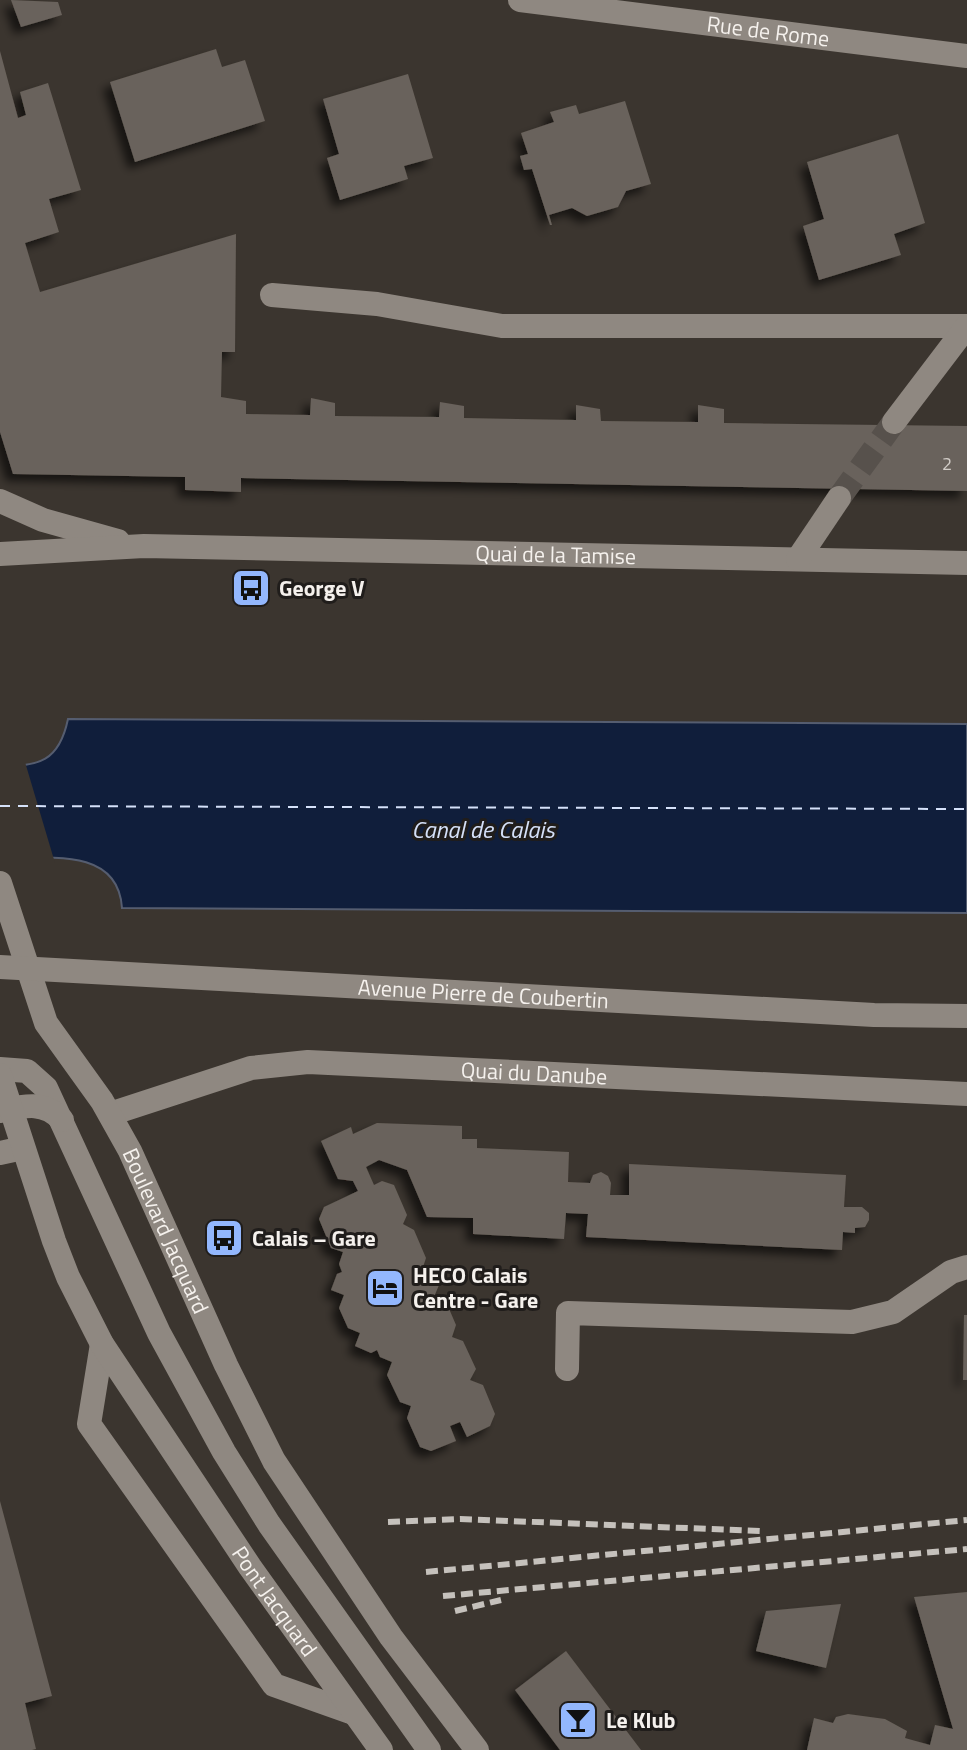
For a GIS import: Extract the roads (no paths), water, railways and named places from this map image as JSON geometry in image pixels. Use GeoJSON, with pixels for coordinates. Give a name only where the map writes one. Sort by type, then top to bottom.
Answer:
{"type":"FeatureCollection","features":[{"type":"Feature","properties":{"kind":"street","name":"Rue de Rome"},"geometry":{"type":"LineString","coordinates":[[520,0],[967,56]]}},
{"type":"Feature","properties":{"kind":"street"},"geometry":{"type":"LineString","coordinates":[[272,295],[377,304],[502,326],[967,326]]}},
{"type":"Feature","properties":{"kind":"street"},"geometry":{"type":"LineString","coordinates":[[894,422],[967,326]]}},
{"type":"Feature","properties":{"kind":"street"},"geometry":{"type":"LineString","coordinates":[[798,559],[839,498]]}},
{"type":"Feature","properties":{"kind":"street","name":"Quai de la Tamise"},"geometry":{"type":"LineString","coordinates":[[0,501],[78,531],[144,546]]}},
{"type":"Feature","properties":{"kind":"street","name":"Quai de la Tamise"},"geometry":{"type":"LineString","coordinates":[[0,554],[144,546],[967,563]]}},
{"type":"Feature","properties":{"kind":"street","name":"Boulevard Jacquard"},"geometry":{"type":"LineString","coordinates":[[0,883],[40,1009],[50,1029],[110,1114],[130,1151],[226,1365],[274,1461],[375,1615],[477,1750]]}},
{"type":"Feature","properties":{"kind":"street","name":"Avenue Pierre de Coubertin"},"geometry":{"type":"LineString","coordinates":[[0,967],[810,1012],[967,1016]]}},
{"type":"Feature","properties":{"kind":"street","name":"Quai du Danube"},"geometry":{"type":"LineString","coordinates":[[110,1114],[251,1068],[308,1062],[967,1094]]}},
{"type":"Feature","properties":{"kind":"street"},"geometry":{"type":"LineString","coordinates":[[381,1750],[358,1720],[274,1685],[89,1424],[102,1344],[68,1277],[12,1151],[0,1072],[20,1070],[33,1074],[46,1088],[159,1333],[238,1475],[278,1537],[429,1750]]}},
{"type":"Feature","properties":{"kind":"street"},"geometry":{"type":"LineString","coordinates":[[5,1110],[41,1106],[52,1110],[62,1120]]}},
{"type":"Feature","properties":{"kind":"street"},"geometry":{"type":"LineString","coordinates":[[567,1369],[568,1313],[852,1322],[893,1312],[951,1272],[967,1267]]}},
{"type":"Feature","properties":{"kind":"street","name":"Pont Jacquard"},"geometry":{"type":"LineString","coordinates":[[102,1344],[186,1474],[358,1720]]}},
{"type":"Feature","properties":{"kind":"water","name":"Canal de Calais"},"geometry":{"type":"Polygon","coordinates":[[[68,719],[967,724],[967,913],[122,908],[117,888],[107,874],[93,865],[56,858],[0,859],[0,766],[26,765],[45,759],[59,744],[68,719]]]}},
{"type":"Feature","properties":{"kind":"tunnel"},"geometry":{"type":"LineString","coordinates":[[839,498],[894,422]]}},
{"type":"Feature","properties":{"kind":"railway"},"geometry":{"type":"LineString","coordinates":[[388,1522],[460,1519],[760,1531]]}},
{"type":"Feature","properties":{"kind":"railway"},"geometry":{"type":"LineString","coordinates":[[426,1572],[967,1520]]}},
{"type":"Feature","properties":{"kind":"railway"},"geometry":{"type":"LineString","coordinates":[[443,1596],[967,1549]]}},
{"type":"Feature","properties":{"kind":"railway"},"geometry":{"type":"LineString","coordinates":[[455,1611],[501,1600]]}},
{"type":"Feature","properties":{"kind":"place","name":"George V"},"geometry":{"type":"Point","coordinates":[251,588]}},
{"type":"Feature","properties":{"kind":"place","name":"Calais – Gare"},"geometry":{"type":"Point","coordinates":[224,1238]}},
{"type":"Feature","properties":{"kind":"place","name":"HECO Calais Centre - Gare"},"geometry":{"type":"Point","coordinates":[385,1288]}},
{"type":"Feature","properties":{"kind":"place","name":"Le Klub"},"geometry":{"type":"Point","coordinates":[578,1720]}}]}
